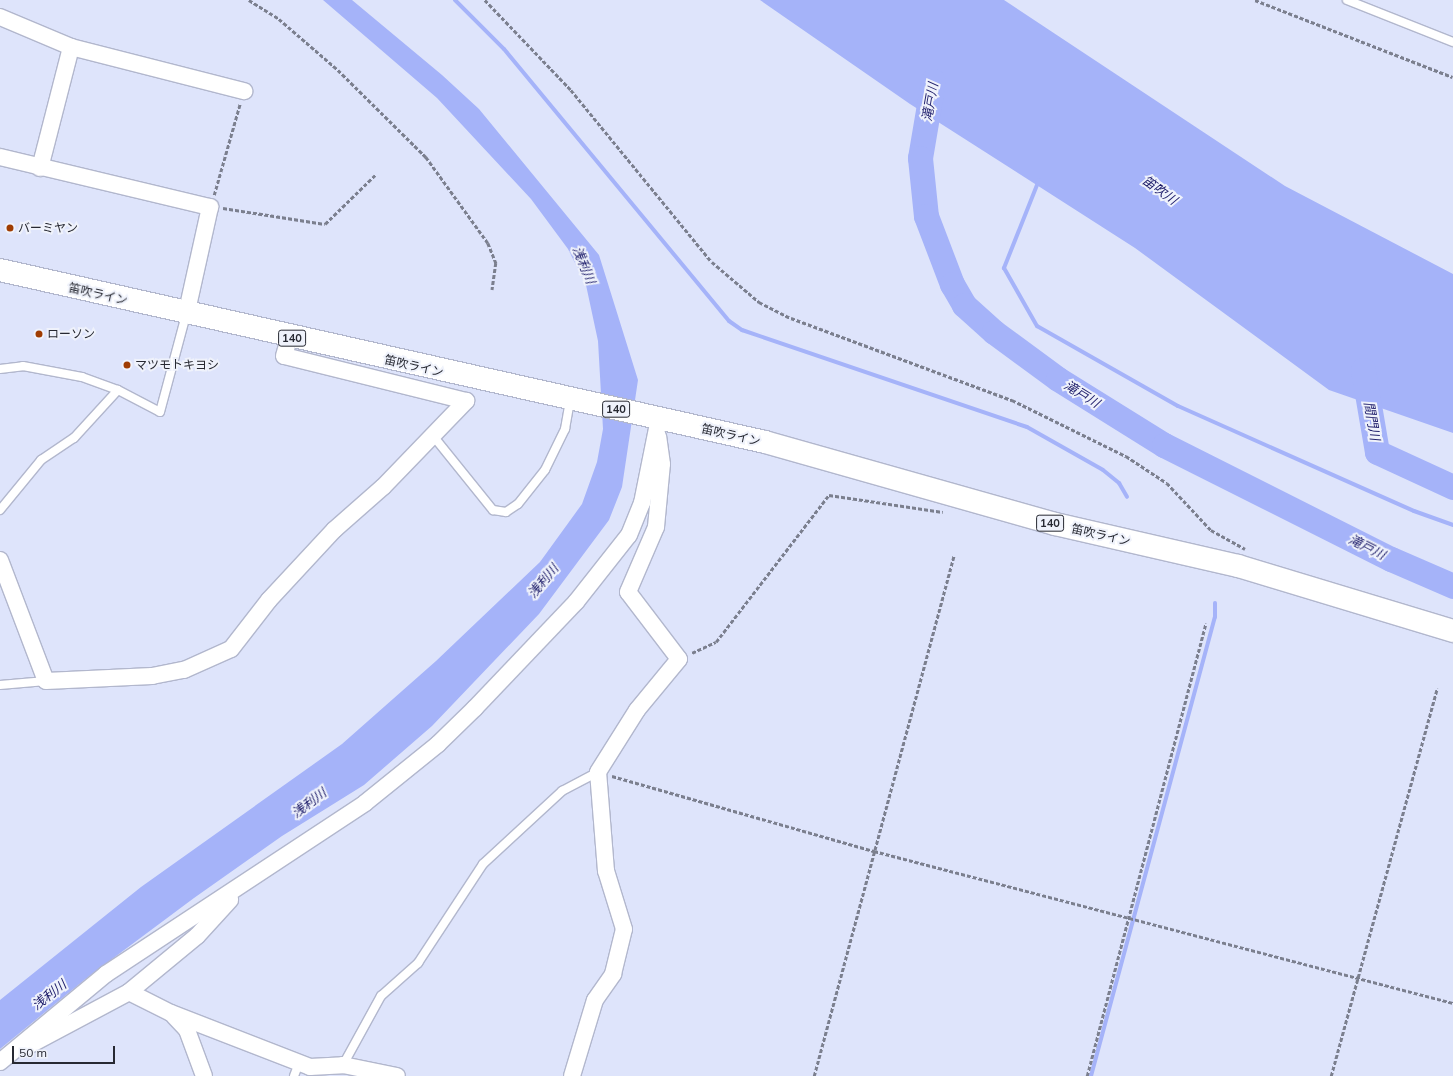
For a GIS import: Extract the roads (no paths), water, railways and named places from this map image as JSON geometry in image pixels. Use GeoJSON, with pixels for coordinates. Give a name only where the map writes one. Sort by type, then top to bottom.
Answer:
{"type":"FeatureCollection","features":[{"type":"Feature","properties":{"kind":"highway","name":"笛吹ライン"},"geometry":{"type":"LineString","coordinates":[[0,270],[186,315],[578,401],[654,422],[765,442],[1055,524],[1238,566],[1453,631]]}},
{"type":"Feature","properties":{"kind":"street"},"geometry":{"type":"LineString","coordinates":[[0,17],[71,47],[244,92]]}},
{"type":"Feature","properties":{"kind":"street"},"geometry":{"type":"LineString","coordinates":[[40,168],[71,47]]}},
{"type":"Feature","properties":{"kind":"street"},"geometry":{"type":"LineString","coordinates":[[0,157],[40,168],[210,207],[186,315]]}},
{"type":"Feature","properties":{"kind":"street"},"geometry":{"type":"LineString","coordinates":[[0,560],[46,681],[152,676],[184,670],[231,649],[269,600],[334,530],[434,437],[466,401],[284,356],[289,338]]}},
{"type":"Feature","properties":{"kind":"street"},"geometry":{"type":"LineString","coordinates":[[572,1076],[595,1000],[613,974],[624,929],[606,871],[598,772],[637,710],[679,659],[628,592],[656,527],[662,464],[654,422]]}},
{"type":"Feature","properties":{"kind":"street"},"geometry":{"type":"LineString","coordinates":[[4,1058],[106,974],[247,882],[364,803],[438,744],[576,602],[629,535],[642,503],[654,422]]}},
{"type":"Feature","properties":{"kind":"street"},"geometry":{"type":"LineString","coordinates":[[4,1058],[64,1030],[129,992],[197,936],[247,882]]}},
{"type":"Feature","properties":{"kind":"street"},"geometry":{"type":"LineString","coordinates":[[129,992],[171,1013],[297,1069],[343,1065],[397,1076]]}},
{"type":"Feature","properties":{"kind":"street"},"geometry":{"type":"LineString","coordinates":[[171,1013],[187,1030],[204,1076]]}},
{"type":"Feature","properties":{"kind":"lane"},"geometry":{"type":"LineString","coordinates":[[1347,0],[1453,42]]}},
{"type":"Feature","properties":{"kind":"lane"},"geometry":{"type":"LineString","coordinates":[[0,368],[37,368],[82,377],[118,390],[160,412],[186,315]]}},
{"type":"Feature","properties":{"kind":"lane"},"geometry":{"type":"LineString","coordinates":[[0,510],[41,460],[74,438],[118,390]]}},
{"type":"Feature","properties":{"kind":"lane"},"geometry":{"type":"LineString","coordinates":[[434,437],[493,510],[506,512],[518,504],[545,470],[578,401]]}},
{"type":"Feature","properties":{"kind":"lane"},"geometry":{"type":"LineString","coordinates":[[0,685],[46,681]]}},
{"type":"Feature","properties":{"kind":"lane"},"geometry":{"type":"LineString","coordinates":[[343,1065],[381,996],[418,963],[483,864],[562,792],[598,772]]}},
{"type":"Feature","properties":{"kind":"water","name":"浅利川"},"geometry":{"type":"Polygon","coordinates":[[[323,0],[352,0],[442,75],[479,109],[599,255],[638,380],[622,487],[609,520],[539,614],[432,726],[364,785],[282,836],[194,898],[88,977],[0,1049],[0,1000],[141,887],[342,744],[436,661],[540,562],[582,504],[597,462],[603,429],[598,341],[586,285],[568,249],[531,199],[437,98],[323,0]]]}},
{"type":"Feature","properties":{"kind":"water","name":"笛吹川"},"geometry":{"type":"Polygon","coordinates":[[[760,0],[1004,0],[1285,186],[1453,274],[1453,433],[1329,390],[1135,248],[910,104],[760,0]]]}},
{"type":"Feature","properties":{"kind":"waterway"},"geometry":{"type":"LineString","coordinates":[[455,0],[504,49],[729,321],[742,330],[1027,427],[1103,470],[1119,483],[1127,497]]}},
{"type":"Feature","properties":{"kind":"waterway","name":"滝戸川"},"geometry":{"type":"LineString","coordinates":[[933,81],[920,158],[926,216],[952,284],[964,305],[994,332],[1058,379],[1164,445],[1391,559],[1453,586]]}},
{"type":"Feature","properties":{"kind":"waterway"},"geometry":{"type":"LineString","coordinates":[[1039,180],[1004,268],[1037,326],[1178,406],[1414,511],[1453,525]]}},
{"type":"Feature","properties":{"kind":"waterway","name":"間門川"},"geometry":{"type":"LineString","coordinates":[[1363,370],[1377,452],[1453,487]]}},
{"type":"Feature","properties":{"kind":"waterway"},"geometry":{"type":"LineString","coordinates":[[1091,1076],[1215,617],[1215,603]]}},
{"type":"Feature","properties":{"kind":"place","name":"バーミヤン"},"geometry":{"type":"Point","coordinates":[10,228]}},
{"type":"Feature","properties":{"kind":"place","name":"ローソン"},"geometry":{"type":"Point","coordinates":[39,334]}},
{"type":"Feature","properties":{"kind":"place","name":"マツモトキヨシ"},"geometry":{"type":"Point","coordinates":[127,365]}}]}
